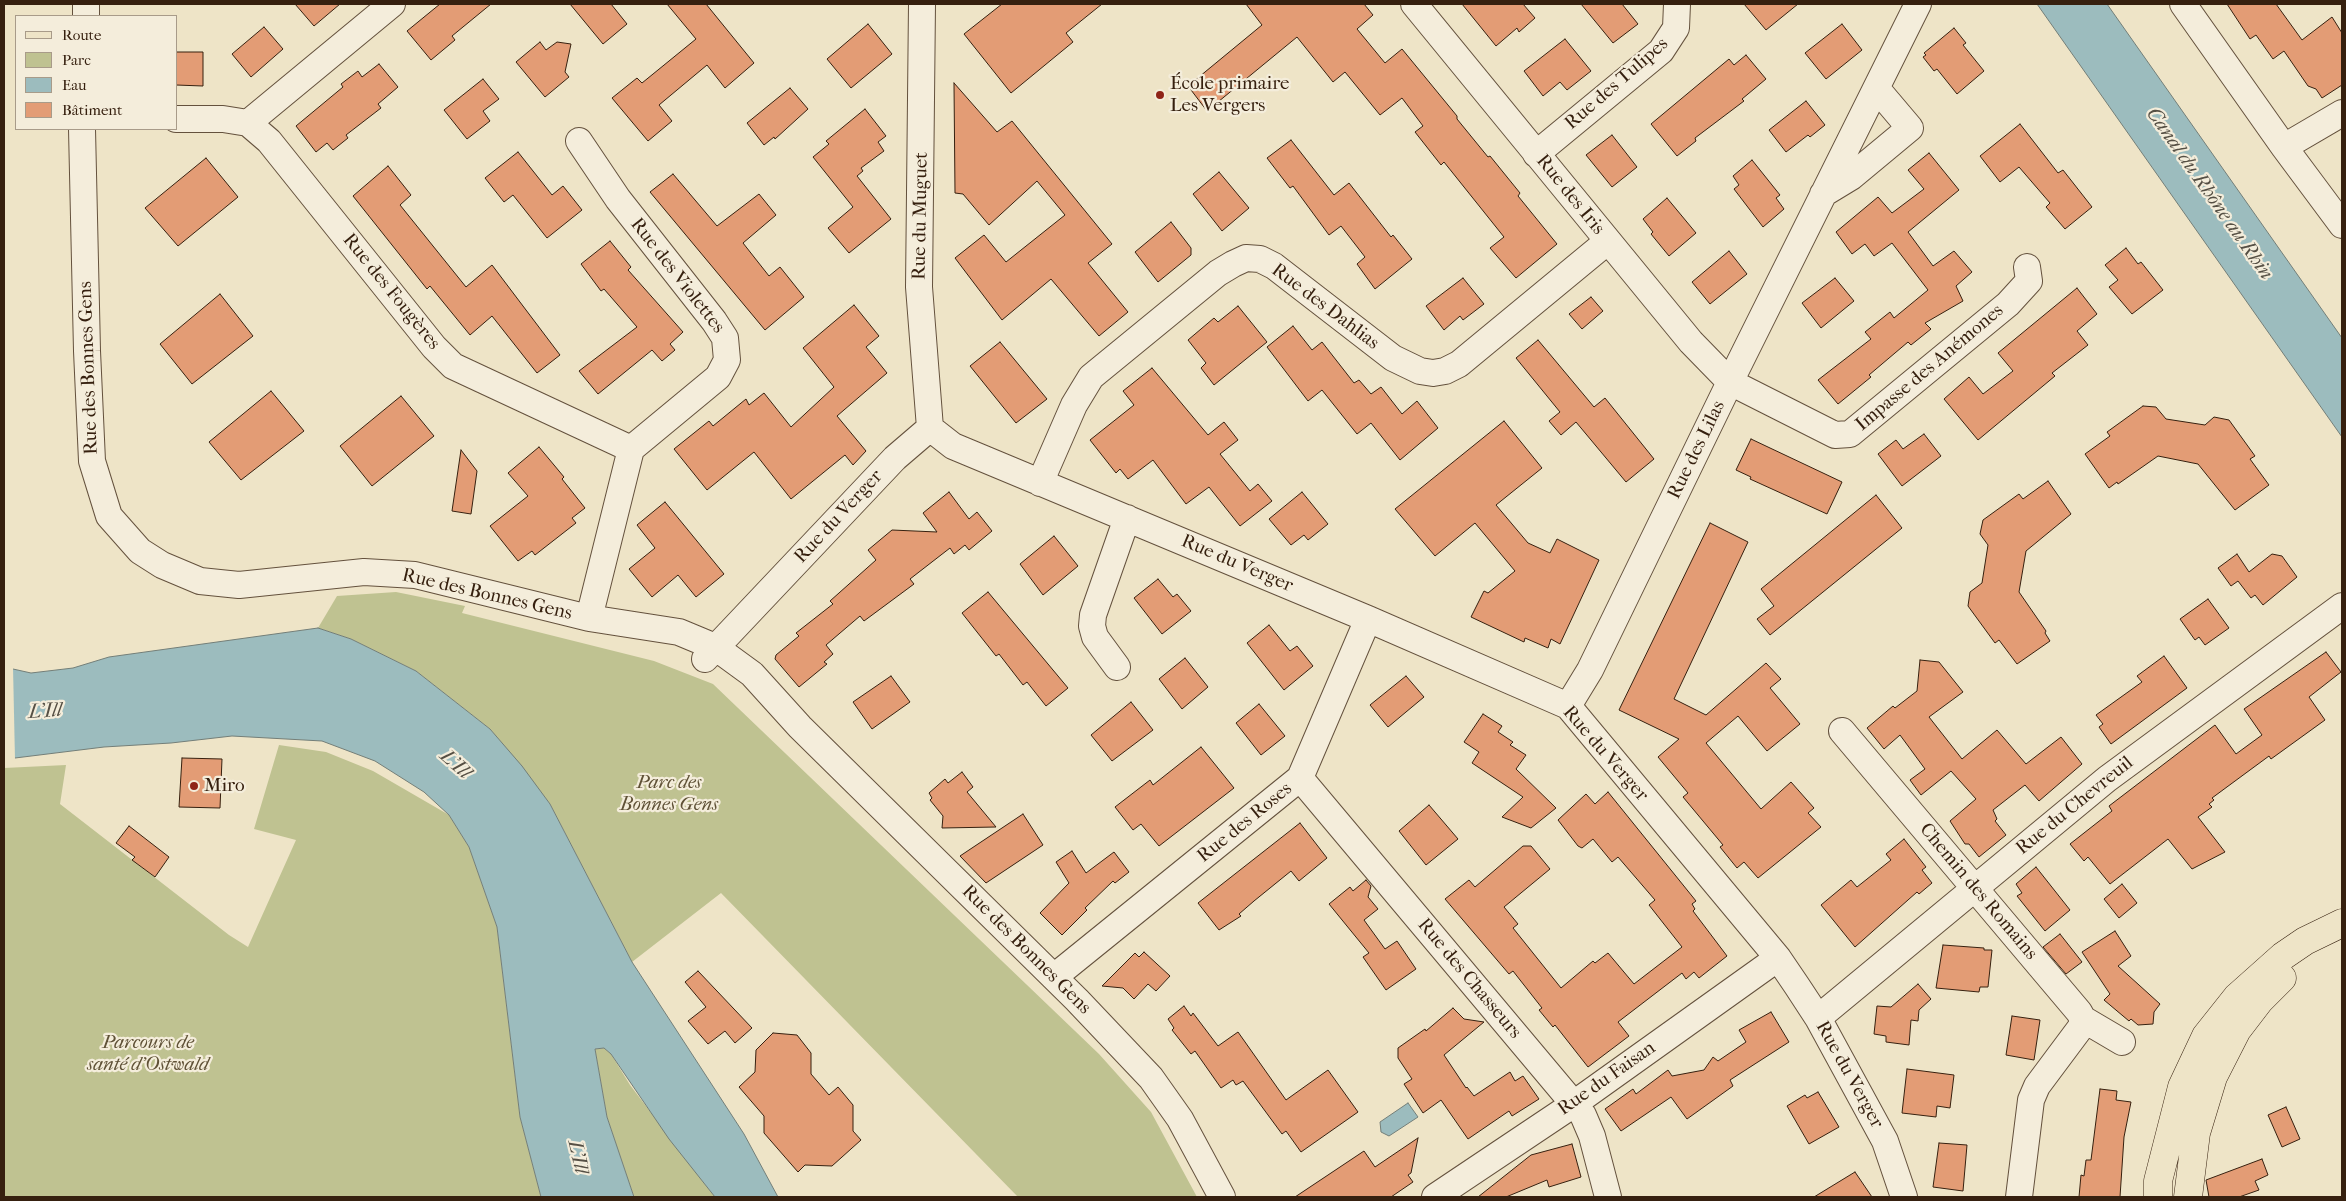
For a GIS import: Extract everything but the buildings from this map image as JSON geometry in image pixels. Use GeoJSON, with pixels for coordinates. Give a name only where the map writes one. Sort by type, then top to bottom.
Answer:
{"type":"FeatureCollection","features":[{"type":"Feature","properties":{"kind":"main road"},"geometry":{"type":"LineString","coordinates":[[2158,1197],[2158,1182],[2182,1087],[2206,1036],[2237,997],[2283,956],[2305,941],[2342,923]]}},
{"type":"Feature","properties":{"kind":"main road"},"geometry":{"type":"LineString","coordinates":[[2188,1197],[2196,1133],[2211,1085],[2225,1050],[2249,1014],[2272,987],[2342,923]]}},
{"type":"Feature","properties":{"kind":"street"},"geometry":{"type":"LineString","coordinates":[[178,119],[223,119],[248,123],[392,4]]}},
{"type":"Feature","properties":{"kind":"street","name":"Rue du Muguet"},"geometry":{"type":"LineString","coordinates":[[922,4],[920,287],[930,428]]}},
{"type":"Feature","properties":{"kind":"street","name":"Rue des Iris"},"geometry":{"type":"LineString","coordinates":[[1414,4],[1691,342],[1730,382]]}},
{"type":"Feature","properties":{"kind":"street","name":"Rue des Tulipes"},"geometry":{"type":"LineString","coordinates":[[1536,154],[1661,51],[1676,28],[1677,4]]}},
{"type":"Feature","properties":{"kind":"street","name":"Rue des Lilas"},"geometry":{"type":"LineString","coordinates":[[1568,706],[1590,670],[1730,382],[1918,4]]}},
{"type":"Feature","properties":{"kind":"street"},"geometry":{"type":"LineString","coordinates":[[2183,4],[2284,147],[2342,225]]}},
{"type":"Feature","properties":{"kind":"street"},"geometry":{"type":"LineString","coordinates":[[1823,194],[1851,177],[1910,128],[1877,88]]}},
{"type":"Feature","properties":{"kind":"street"},"geometry":{"type":"LineString","coordinates":[[2284,147],[2342,113]]}},
{"type":"Feature","properties":{"kind":"street","name":"Rue des Fougères"},"geometry":{"type":"LineString","coordinates":[[248,123],[269,141],[434,348],[454,366],[632,449]]}},
{"type":"Feature","properties":{"kind":"street","name":"Rue des Bonnes Gens"},"geometry":{"type":"LineString","coordinates":[[82,130],[87,350],[92,462],[109,516],[140,551],[162,565],[200,581],[239,585],[364,572],[415,575],[589,618],[710,653],[800,727],[1054,977],[1150,1078],[1165,1097],[1190,1136],[1222,1197]]}},
{"type":"Feature","properties":{"kind":"street","name":"Rue des Violettes"},"geometry":{"type":"LineString","coordinates":[[579,141],[618,199],[725,338],[727,360],[718,377],[632,449]]}},
{"type":"Feature","properties":{"kind":"street","name":"Rue des Dahlias"},"geometry":{"type":"LineString","coordinates":[[1040,483],[1074,404],[1091,378],[1211,279],[1233,264],[1246,258],[1260,259],[1274,266],[1393,358],[1420,371],[1433,373],[1445,371],[1460,364],[1608,242]]}},
{"type":"Feature","properties":{"kind":"street","name":"Impasse des Anémones"},"geometry":{"type":"LineString","coordinates":[[1730,382],[1834,435],[1850,434],[2015,297],[2029,281],[2027,267]]}},
{"type":"Feature","properties":{"kind":"street","name":"Rue du Verger"},"geometry":{"type":"LineString","coordinates":[[710,653],[895,458],[930,428],[953,446],[1368,619],[1568,706],[1778,958],[1818,1018],[1885,1141],[1904,1197]]}},
{"type":"Feature","properties":{"kind":"street"},"geometry":{"type":"LineString","coordinates":[[589,618],[632,449]]}},
{"type":"Feature","properties":{"kind":"street"},"geometry":{"type":"LineString","coordinates":[[1116,667],[1095,637],[1092,626],[1093,615],[1127,518]]}},
{"type":"Feature","properties":{"kind":"street","name":"Rue du Chevreuil"},"geometry":{"type":"LineString","coordinates":[[1818,1018],[2115,773],[2342,606]]}},
{"type":"Feature","properties":{"kind":"street","name":"Rue des Roses"},"geometry":{"type":"LineString","coordinates":[[1054,977],[1300,778],[1368,619]]}},
{"type":"Feature","properties":{"kind":"street","name":"Chemin des Romains"},"geometry":{"type":"LineString","coordinates":[[1842,731],[2083,1019],[2122,1042]]}},
{"type":"Feature","properties":{"kind":"street","name":"Rue des Chasseurs"},"geometry":{"type":"LineString","coordinates":[[1300,778],[1574,1104],[1588,1124],[1608,1197]]}},
{"type":"Feature","properties":{"kind":"street","name":"Rue du Faisan"},"geometry":{"type":"LineString","coordinates":[[1435,1197],[1574,1104],[1778,958]]}},
{"type":"Feature","properties":{"kind":"street"},"geometry":{"type":"LineString","coordinates":[[2019,1197],[2031,1100],[2037,1086],[2081,1027],[2083,1019]]}},
{"type":"Feature","properties":{"kind":"green space","name":"Parc des Bonnes Gens"},"geometry":{"type":"Polygon","coordinates":[[[396,592],[465,606],[462,613],[654,661],[713,684],[1099,1054],[1151,1112],[1197,1197],[1018,1197],[721,893],[632,962],[550,804],[490,729],[416,671],[351,639],[318,628],[337,596],[396,592]]]}},
{"type":"Feature","properties":{"kind":"green space","name":"Parcours de santé d'Ostwald"},"geometry":{"type":"Polygon","coordinates":[[[279,745],[326,752],[373,771],[449,815],[469,847],[497,927],[520,1117],[541,1197],[4,1197],[4,768],[66,765],[60,804],[229,935],[248,947],[296,840],[254,829],[279,745]]]}},
{"type":"Feature","properties":{"kind":"green space"},"geometry":{"type":"Polygon","coordinates":[[[604,1048],[611,1054],[630,1085],[715,1197],[634,1197],[607,1117],[595,1049],[604,1048]]]}},
{"type":"Feature","properties":{"kind":"water","name":"Canal du Rhône au Rhin"},"geometry":{"type":"Polygon","coordinates":[[[2037,4],[2107,4],[2342,338],[2342,437],[2037,4]]]}},
{"type":"Feature","properties":{"kind":"water","name":"L'Ill"},"geometry":{"type":"Polygon","coordinates":[[[318,628],[351,639],[416,671],[490,729],[522,766],[550,804],[632,962],[744,1134],[778,1197],[715,1197],[669,1139],[611,1054],[604,1048],[595,1049],[607,1117],[634,1197],[541,1197],[520,1117],[497,927],[469,847],[449,815],[424,792],[375,761],[322,741],[232,736],[171,743],[104,747],[7,759],[4,667],[31,673],[73,668],[109,657],[318,628]]]}},
{"type":"Feature","properties":{"kind":"water"},"geometry":{"type":"Polygon","coordinates":[[[1408,1103],[1418,1117],[1389,1136],[1381,1132],[1380,1122],[1408,1103]]]}},
{"type":"Feature","properties":{"kind":"pier"},"geometry":{"type":"Polygon","coordinates":[[[4,665],[13,667],[15,760],[4,761],[4,665]]]}},
{"type":"Feature","properties":{"kind":"place","name":"École primaire Les Vergers"},"geometry":{"type":"Point","coordinates":[1160,95]}},
{"type":"Feature","properties":{"kind":"place","name":"Miro"},"geometry":{"type":"Point","coordinates":[194,786]}}]}
